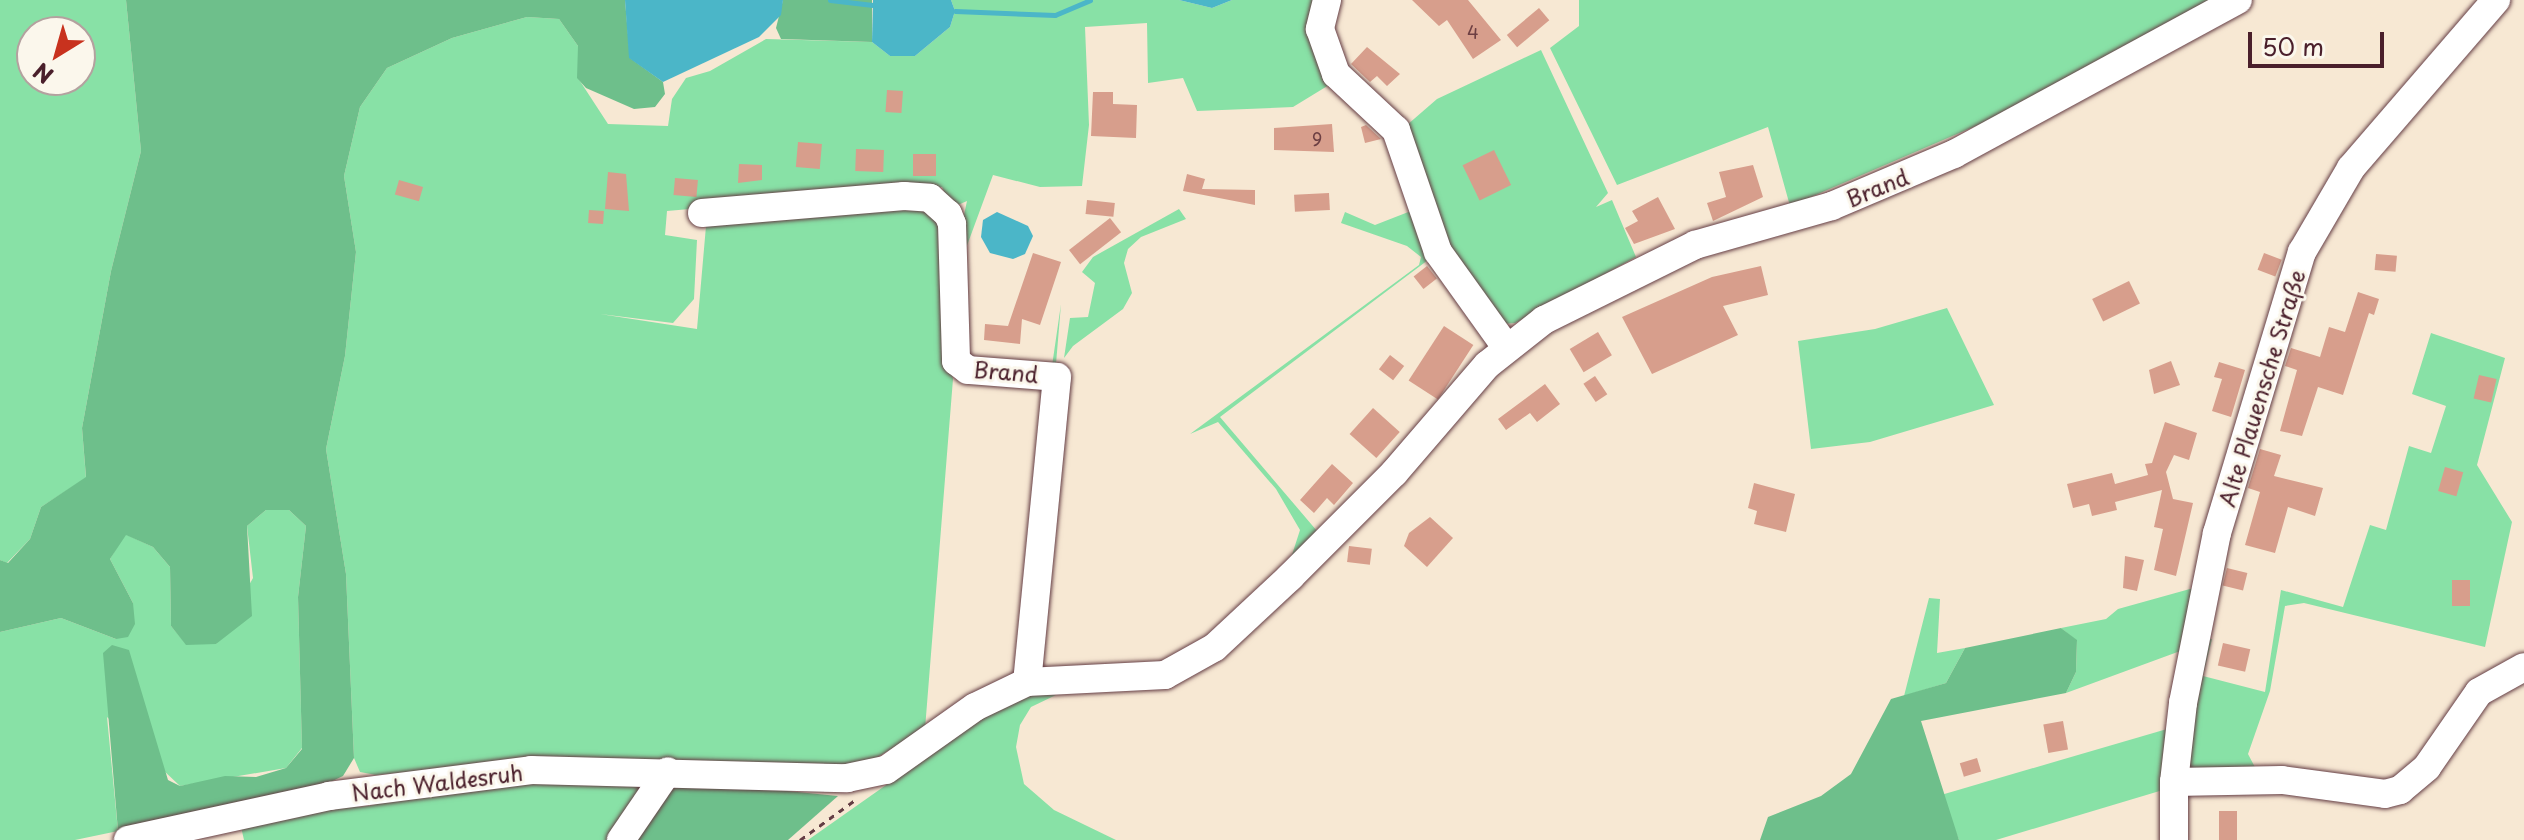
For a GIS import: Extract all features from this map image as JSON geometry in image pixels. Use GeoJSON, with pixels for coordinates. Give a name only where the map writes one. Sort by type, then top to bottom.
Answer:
{"type":"FeatureCollection","features":[{"type":"Feature","properties":{"kind":"street"},"geometry":{"type":"LineString","coordinates":[[1327,0],[1320,29],[1336,74],[1396,130],[1438,252],[1506,347]]}},
{"type":"Feature","properties":{"kind":"street","name":"Brand"},"geometry":{"type":"LineString","coordinates":[[886,770],[975,707],[1027,682],[1165,675],[1215,647],[1353,516],[1506,347],[1544,320],[1637,270],[1695,245],[1832,206],[1954,154],[2238,0]]}},
{"type":"Feature","properties":{"kind":"street","name":"Alte Plauensche Straße"},"geometry":{"type":"LineString","coordinates":[[2174,840],[2174,782],[2183,703],[2217,533],[2302,252],[2351,168],[2496,0]]}},
{"type":"Feature","properties":{"kind":"street","name":"Brand"},"geometry":{"type":"LineString","coordinates":[[702,213],[904,196],[930,198],[948,214],[952,224],[956,361],[968,370],[1057,377],[1027,682]]}},
{"type":"Feature","properties":{"kind":"street"},"geometry":{"type":"LineString","coordinates":[[2174,782],[2282,780],[2385,794],[2400,790],[2427,767],[2479,692],[2524,667]]}},
{"type":"Feature","properties":{"kind":"street","name":"Nach Waldesruh"},"geometry":{"type":"LineString","coordinates":[[128,840],[226,814],[432,780],[531,770],[668,771],[847,778],[886,770]]}},
{"type":"Feature","properties":{"kind":"street"},"geometry":{"type":"LineString","coordinates":[[621,840],[668,771]]}},
{"type":"Feature","properties":{"kind":"path"},"geometry":{"type":"LineString","coordinates":[[800,840],[856,799]]}},
{"type":"Feature","properties":{"kind":"green space"},"geometry":{"type":"Polygon","coordinates":[[[0,0],[126,0],[141,151],[111,271],[82,428],[86,478],[41,507],[30,539],[7,563],[0,560],[0,0]]]}},
{"type":"Feature","properties":{"kind":"green space"},"geometry":{"type":"Polygon","coordinates":[[[126,0],[625,0],[630,58],[663,82],[665,94],[655,107],[634,109],[586,88],[577,78],[578,46],[559,19],[527,17],[452,38],[387,68],[360,107],[344,176],[356,252],[345,356],[326,449],[346,574],[354,758],[343,776],[326,784],[118,831],[103,653],[112,645],[129,650],[168,780],[180,786],[225,776],[256,777],[286,768],[302,749],[298,597],[306,526],[289,510],[266,510],[247,526],[252,616],[216,644],[186,645],[171,626],[170,567],[153,547],[126,535],[110,559],[133,603],[135,624],[128,637],[116,639],[61,618],[0,632],[0,560],[8,563],[30,539],[41,507],[86,477],[82,428],[111,271],[141,151],[126,0]]]}},
{"type":"Feature","properties":{"kind":"green space"},"geometry":{"type":"Polygon","coordinates":[[[783,0],[872,0],[872,42],[781,39],[776,28],[783,0]]]}},
{"type":"Feature","properties":{"kind":"green space"},"geometry":{"type":"Polygon","coordinates":[[[951,0],[1179,0],[1212,8],[1232,0],[1321,0],[1315,43],[1329,85],[1293,107],[1197,111],[1183,78],[1148,83],[1147,23],[1085,27],[1089,125],[1082,186],[1040,187],[993,175],[965,251],[966,359],[1052,366],[1061,304],[1056,364],[1051,369],[974,365],[959,357],[957,247],[967,201],[951,208],[942,187],[667,211],[665,235],[697,240],[694,299],[673,323],[600,314],[697,329],[706,226],[927,201],[945,216],[951,233],[947,351],[953,379],[925,729],[864,765],[566,758],[376,775],[360,772],[354,758],[346,574],[326,449],[345,356],[356,252],[344,176],[360,107],[387,68],[452,38],[527,17],[559,19],[578,46],[578,78],[608,124],[668,126],[672,99],[686,78],[710,71],[766,39],[872,42],[890,56],[915,56],[950,27],[955,11],[951,0]]]}},
{"type":"Feature","properties":{"kind":"green space"},"geometry":{"type":"Polygon","coordinates":[[[1579,0],[2211,0],[2029,103],[1790,206],[1768,127],[1617,185],[1550,48],[1579,26],[1579,0]]]}},
{"type":"Feature","properties":{"kind":"green space"},"geometry":{"type":"Polygon","coordinates":[[[1541,50],[1608,193],[1596,207],[1612,200],[1636,257],[1515,323],[1503,324],[1439,241],[1407,125],[1437,99],[1541,50]]]}},
{"type":"Feature","properties":{"kind":"green space"},"geometry":{"type":"Polygon","coordinates":[[[1179,209],[1186,219],[1141,237],[1128,249],[1124,263],[1132,293],[1123,309],[1073,346],[1064,358],[1070,318],[1088,317],[1095,283],[1082,272],[1093,257],[1179,209]]]}},
{"type":"Feature","properties":{"kind":"green space"},"geometry":{"type":"Polygon","coordinates":[[[1416,209],[1428,260],[1220,417],[1323,538],[1290,561],[1300,530],[1276,489],[1218,422],[1190,434],[1419,265],[1421,257],[1407,246],[1341,223],[1345,212],[1375,225],[1416,209]]]}},
{"type":"Feature","properties":{"kind":"green space"},"geometry":{"type":"Polygon","coordinates":[[[1947,308],[1994,405],[1870,442],[1811,449],[1798,341],[1875,329],[1947,308]]]}},
{"type":"Feature","properties":{"kind":"green space"},"geometry":{"type":"Polygon","coordinates":[[[2431,333],[2505,358],[2477,465],[2512,522],[2485,647],[2304,603],[2285,606],[2270,691],[2248,754],[2257,771],[2233,776],[2184,767],[2206,640],[2212,639],[2203,676],[2265,692],[2281,590],[2343,607],[2370,525],[2386,530],[2409,446],[2431,453],[2446,406],[2412,394],[2431,333]]]}},
{"type":"Feature","properties":{"kind":"green space"},"geometry":{"type":"Polygon","coordinates":[[[266,510],[289,510],[306,526],[298,597],[302,748],[286,768],[180,786],[107,717],[118,831],[75,840],[0,840],[0,632],[61,618],[116,639],[133,603],[110,559],[125,534],[153,547],[170,567],[171,626],[186,644],[216,644],[253,578],[247,526],[266,510]]]}},
{"type":"Feature","properties":{"kind":"green space"},"geometry":{"type":"Polygon","coordinates":[[[2197,587],[2183,650],[2066,693],[2076,672],[2077,641],[2061,628],[2106,619],[2118,609],[2197,587]]]}},
{"type":"Feature","properties":{"kind":"green space"},"geometry":{"type":"Polygon","coordinates":[[[1929,598],[1940,599],[1937,653],[1965,648],[1946,683],[1904,696],[1929,598]]]}},
{"type":"Feature","properties":{"kind":"green space"},"geometry":{"type":"Polygon","coordinates":[[[2061,628],[2077,640],[2076,672],[2066,693],[1921,721],[1959,840],[1760,840],[1768,817],[1821,796],[1851,774],[1891,699],[1946,683],[1965,648],[2061,628]]]}},
{"type":"Feature","properties":{"kind":"green space"},"geometry":{"type":"Polygon","coordinates":[[[1024,695],[1056,695],[1031,707],[1020,725],[1016,747],[1024,784],[1054,810],[1116,840],[808,840],[987,714],[1024,695]]]}},
{"type":"Feature","properties":{"kind":"green space"},"geometry":{"type":"Polygon","coordinates":[[[2167,729],[2163,790],[1996,840],[1959,840],[1941,795],[2167,729]]]}},
{"type":"Feature","properties":{"kind":"green space"},"geometry":{"type":"Polygon","coordinates":[[[515,779],[645,781],[621,840],[244,840],[239,818],[354,802],[359,807],[374,805],[379,797],[515,779]]]}},
{"type":"Feature","properties":{"kind":"green space"},"geometry":{"type":"Polygon","coordinates":[[[677,780],[838,796],[788,840],[628,840],[677,780]]]}},
{"type":"Feature","properties":{"kind":"water"},"geometry":{"type":"Polygon","coordinates":[[[625,0],[783,0],[781,15],[759,37],[663,82],[629,58],[625,0]]]}},
{"type":"Feature","properties":{"kind":"water"},"geometry":{"type":"Polygon","coordinates":[[[873,0],[951,0],[955,11],[950,27],[915,56],[890,56],[872,42],[873,0]]]}},
{"type":"Feature","properties":{"kind":"water"},"geometry":{"type":"Polygon","coordinates":[[[1179,0],[1232,0],[1212,8],[1179,0]]]}},
{"type":"Feature","properties":{"kind":"water"},"geometry":{"type":"Polygon","coordinates":[[[997,212],[1028,226],[1033,236],[1025,254],[1013,259],[990,253],[981,237],[983,220],[997,212]]]}},
{"type":"Feature","properties":{"kind":"building"},"geometry":{"type":"Polygon","coordinates":[[[1412,0],[1468,0],[1501,40],[1473,59],[1447,20],[1439,26],[1412,0]]]}},
{"type":"Feature","properties":{"kind":"building"},"geometry":{"type":"Polygon","coordinates":[[[1539,8],[1549,20],[1517,47],[1507,35],[1539,8]]]}},
{"type":"Feature","properties":{"kind":"building"},"geometry":{"type":"Polygon","coordinates":[[[1367,47],[1400,74],[1387,86],[1377,76],[1370,82],[1351,64],[1367,47]]]}},
{"type":"Feature","properties":{"kind":"building"},"geometry":{"type":"Polygon","coordinates":[[[887,90],[903,91],[901,113],[885,112],[887,90]]]}},
{"type":"Feature","properties":{"kind":"building"},"geometry":{"type":"Polygon","coordinates":[[[1093,92],[1113,92],[1113,104],[1137,105],[1136,138],[1091,136],[1093,92]]]}},
{"type":"Feature","properties":{"kind":"building"},"geometry":{"type":"Polygon","coordinates":[[[1332,124],[1334,152],[1274,150],[1274,128],[1332,124]]]}},
{"type":"Feature","properties":{"kind":"building"},"geometry":{"type":"Polygon","coordinates":[[[1366,125],[1381,139],[1365,143],[1361,127],[1366,125]]]}},
{"type":"Feature","properties":{"kind":"building"},"geometry":{"type":"Polygon","coordinates":[[[798,142],[822,144],[820,169],[796,167],[798,142]]]}},
{"type":"Feature","properties":{"kind":"building"},"geometry":{"type":"Polygon","coordinates":[[[856,149],[884,150],[883,172],[855,171],[856,149]]]}},
{"type":"Feature","properties":{"kind":"building"},"geometry":{"type":"Polygon","coordinates":[[[1494,150],[1511,185],[1480,200],[1463,165],[1494,150]]]}},
{"type":"Feature","properties":{"kind":"building"},"geometry":{"type":"Polygon","coordinates":[[[913,154],[936,154],[936,176],[913,176],[913,154]]]}},
{"type":"Feature","properties":{"kind":"building"},"geometry":{"type":"Polygon","coordinates":[[[739,164],[762,165],[762,180],[738,183],[739,164]]]}},
{"type":"Feature","properties":{"kind":"building"},"geometry":{"type":"Polygon","coordinates":[[[1753,165],[1763,197],[1713,221],[1707,203],[1726,197],[1719,172],[1753,165]]]}},
{"type":"Feature","properties":{"kind":"building"},"geometry":{"type":"Polygon","coordinates":[[[608,172],[626,174],[629,211],[605,209],[608,172]]]}},
{"type":"Feature","properties":{"kind":"building"},"geometry":{"type":"Polygon","coordinates":[[[1187,174],[1205,179],[1202,189],[1255,190],[1255,205],[1183,191],[1187,174]]]}},
{"type":"Feature","properties":{"kind":"building"},"geometry":{"type":"Polygon","coordinates":[[[675,178],[698,180],[696,197],[674,195],[675,178]]]}},
{"type":"Feature","properties":{"kind":"building"},"geometry":{"type":"Polygon","coordinates":[[[399,180],[423,187],[419,201],[395,194],[399,180]]]}},
{"type":"Feature","properties":{"kind":"building"},"geometry":{"type":"Polygon","coordinates":[[[1329,193],[1330,210],[1295,212],[1294,195],[1329,193]]]}},
{"type":"Feature","properties":{"kind":"building"},"geometry":{"type":"Polygon","coordinates":[[[1658,197],[1675,229],[1634,244],[1625,228],[1638,221],[1632,211],[1658,197]]]}},
{"type":"Feature","properties":{"kind":"building"},"geometry":{"type":"Polygon","coordinates":[[[1087,200],[1115,203],[1113,217],[1086,214],[1087,200]]]}},
{"type":"Feature","properties":{"kind":"building"},"geometry":{"type":"Polygon","coordinates":[[[589,210],[604,211],[603,224],[588,223],[589,210]]]}},
{"type":"Feature","properties":{"kind":"building"},"geometry":{"type":"Polygon","coordinates":[[[1110,218],[1121,232],[1080,264],[1069,250],[1110,218]]]}},
{"type":"Feature","properties":{"kind":"building"},"geometry":{"type":"Polygon","coordinates":[[[1033,253],[1061,262],[1040,325],[1022,319],[1020,344],[984,340],[985,324],[1008,326],[1033,253]]]}},
{"type":"Feature","properties":{"kind":"building"},"geometry":{"type":"Polygon","coordinates":[[[2264,253],[2282,260],[2275,277],[2258,270],[2264,253]]]}},
{"type":"Feature","properties":{"kind":"building"},"geometry":{"type":"Polygon","coordinates":[[[2376,254],[2397,256],[2396,272],[2375,270],[2376,254]]]}},
{"type":"Feature","properties":{"kind":"building"},"geometry":{"type":"Polygon","coordinates":[[[1427,266],[1437,279],[1423,289],[1414,276],[1427,266]]]}},
{"type":"Feature","properties":{"kind":"building"},"geometry":{"type":"Polygon","coordinates":[[[1761,266],[1768,295],[1723,306],[1738,335],[1652,374],[1622,317],[1712,277],[1761,266]]]}},
{"type":"Feature","properties":{"kind":"building"},"geometry":{"type":"Polygon","coordinates":[[[2129,281],[2140,303],[2103,321],[2092,299],[2129,281]]]}},
{"type":"Feature","properties":{"kind":"building"},"geometry":{"type":"Polygon","coordinates":[[[2358,292],[2379,299],[2374,315],[2369,313],[2343,395],[2318,387],[2302,436],[2280,431],[2297,370],[2285,366],[2291,348],[2320,357],[2329,327],[2345,332],[2358,292]]]}},
{"type":"Feature","properties":{"kind":"building"},"geometry":{"type":"Polygon","coordinates":[[[1444,326],[1473,345],[1438,400],[1409,381],[1444,326]]]}},
{"type":"Feature","properties":{"kind":"building"},"geometry":{"type":"Polygon","coordinates":[[[1598,332],[1612,355],[1584,372],[1570,349],[1598,332]]]}},
{"type":"Feature","properties":{"kind":"building"},"geometry":{"type":"Polygon","coordinates":[[[1390,355],[1404,366],[1393,380],[1379,369],[1390,355]]]}},
{"type":"Feature","properties":{"kind":"building"},"geometry":{"type":"Polygon","coordinates":[[[2171,361],[2180,385],[2154,394],[2149,370],[2171,361]]]}},
{"type":"Feature","properties":{"kind":"building"},"geometry":{"type":"Polygon","coordinates":[[[2219,362],[2245,370],[2231,417],[2212,411],[2222,379],[2214,377],[2219,362]]]}},
{"type":"Feature","properties":{"kind":"building"},"geometry":{"type":"Polygon","coordinates":[[[2479,375],[2497,379],[2491,402],[2474,398],[2479,375]]]}},
{"type":"Feature","properties":{"kind":"building"},"geometry":{"type":"Polygon","coordinates":[[[1595,376],[1607,394],[1596,402],[1583,384],[1595,376]]]}},
{"type":"Feature","properties":{"kind":"building"},"geometry":{"type":"Polygon","coordinates":[[[1545,384],[1560,404],[1537,422],[1530,413],[1506,430],[1498,419],[1545,384]]]}},
{"type":"Feature","properties":{"kind":"building"},"geometry":{"type":"Polygon","coordinates":[[[1373,408],[1400,432],[1376,458],[1350,434],[1373,408]]]}},
{"type":"Feature","properties":{"kind":"building"},"geometry":{"type":"Polygon","coordinates":[[[2165,422],[2197,433],[2189,460],[2174,455],[2166,472],[2173,499],[2193,503],[2176,576],[2154,570],[2163,529],[2154,527],[2162,490],[2115,502],[2117,510],[2092,516],[2089,504],[2073,508],[2067,484],[2112,473],[2115,484],[2148,475],[2145,464],[2152,463],[2165,422]]]}},
{"type":"Feature","properties":{"kind":"building"},"geometry":{"type":"Polygon","coordinates":[[[2260,449],[2281,455],[2274,476],[2323,488],[2315,516],[2288,507],[2275,553],[2245,545],[2260,492],[2248,488],[2260,449]]]}},
{"type":"Feature","properties":{"kind":"building"},"geometry":{"type":"Polygon","coordinates":[[[1332,464],[1353,483],[1334,505],[1327,498],[1314,513],[1300,500],[1332,464]]]}},
{"type":"Feature","properties":{"kind":"building"},"geometry":{"type":"Polygon","coordinates":[[[2445,467],[2463,472],[2456,496],[2438,491],[2445,467]]]}},
{"type":"Feature","properties":{"kind":"building"},"geometry":{"type":"Polygon","coordinates":[[[1754,483],[1795,494],[1786,532],[1754,524],[1757,511],[1748,508],[1754,483]]]}},
{"type":"Feature","properties":{"kind":"building"},"geometry":{"type":"Polygon","coordinates":[[[1430,517],[1453,538],[1427,567],[1404,546],[1409,533],[1430,517]]]}},
{"type":"Feature","properties":{"kind":"building"},"geometry":{"type":"Polygon","coordinates":[[[1349,546],[1372,549],[1370,565],[1347,562],[1349,546]]]}},
{"type":"Feature","properties":{"kind":"building"},"geometry":{"type":"Polygon","coordinates":[[[2125,556],[2144,560],[2137,591],[2123,588],[2125,556]]]}},
{"type":"Feature","properties":{"kind":"building"},"geometry":{"type":"Polygon","coordinates":[[[2227,568],[2247,573],[2243,591],[2223,585],[2227,568]]]}},
{"type":"Feature","properties":{"kind":"building"},"geometry":{"type":"Polygon","coordinates":[[[2452,580],[2470,580],[2470,606],[2452,606],[2452,580]]]}},
{"type":"Feature","properties":{"kind":"building"},"geometry":{"type":"Polygon","coordinates":[[[2223,643],[2250,649],[2245,672],[2218,665],[2223,643]]]}},
{"type":"Feature","properties":{"kind":"building"},"geometry":{"type":"Polygon","coordinates":[[[2063,721],[2068,750],[2048,753],[2043,724],[2063,721]]]}},
{"type":"Feature","properties":{"kind":"building"},"geometry":{"type":"Polygon","coordinates":[[[1977,758],[1981,771],[1964,777],[1960,763],[1977,758]]]}},
{"type":"Feature","properties":{"kind":"building"},"geometry":{"type":"Polygon","coordinates":[[[2219,811],[2237,811],[2237,840],[2219,840],[2219,811]]]}},
{"type":"Feature","properties":{"kind":"waterway"},"geometry":{"type":"LineString","coordinates":[[830,0],[873,5]]}},
{"type":"Feature","properties":{"kind":"waterway"},"geometry":{"type":"LineString","coordinates":[[955,11],[1055,15],[1090,0]]}}]}
